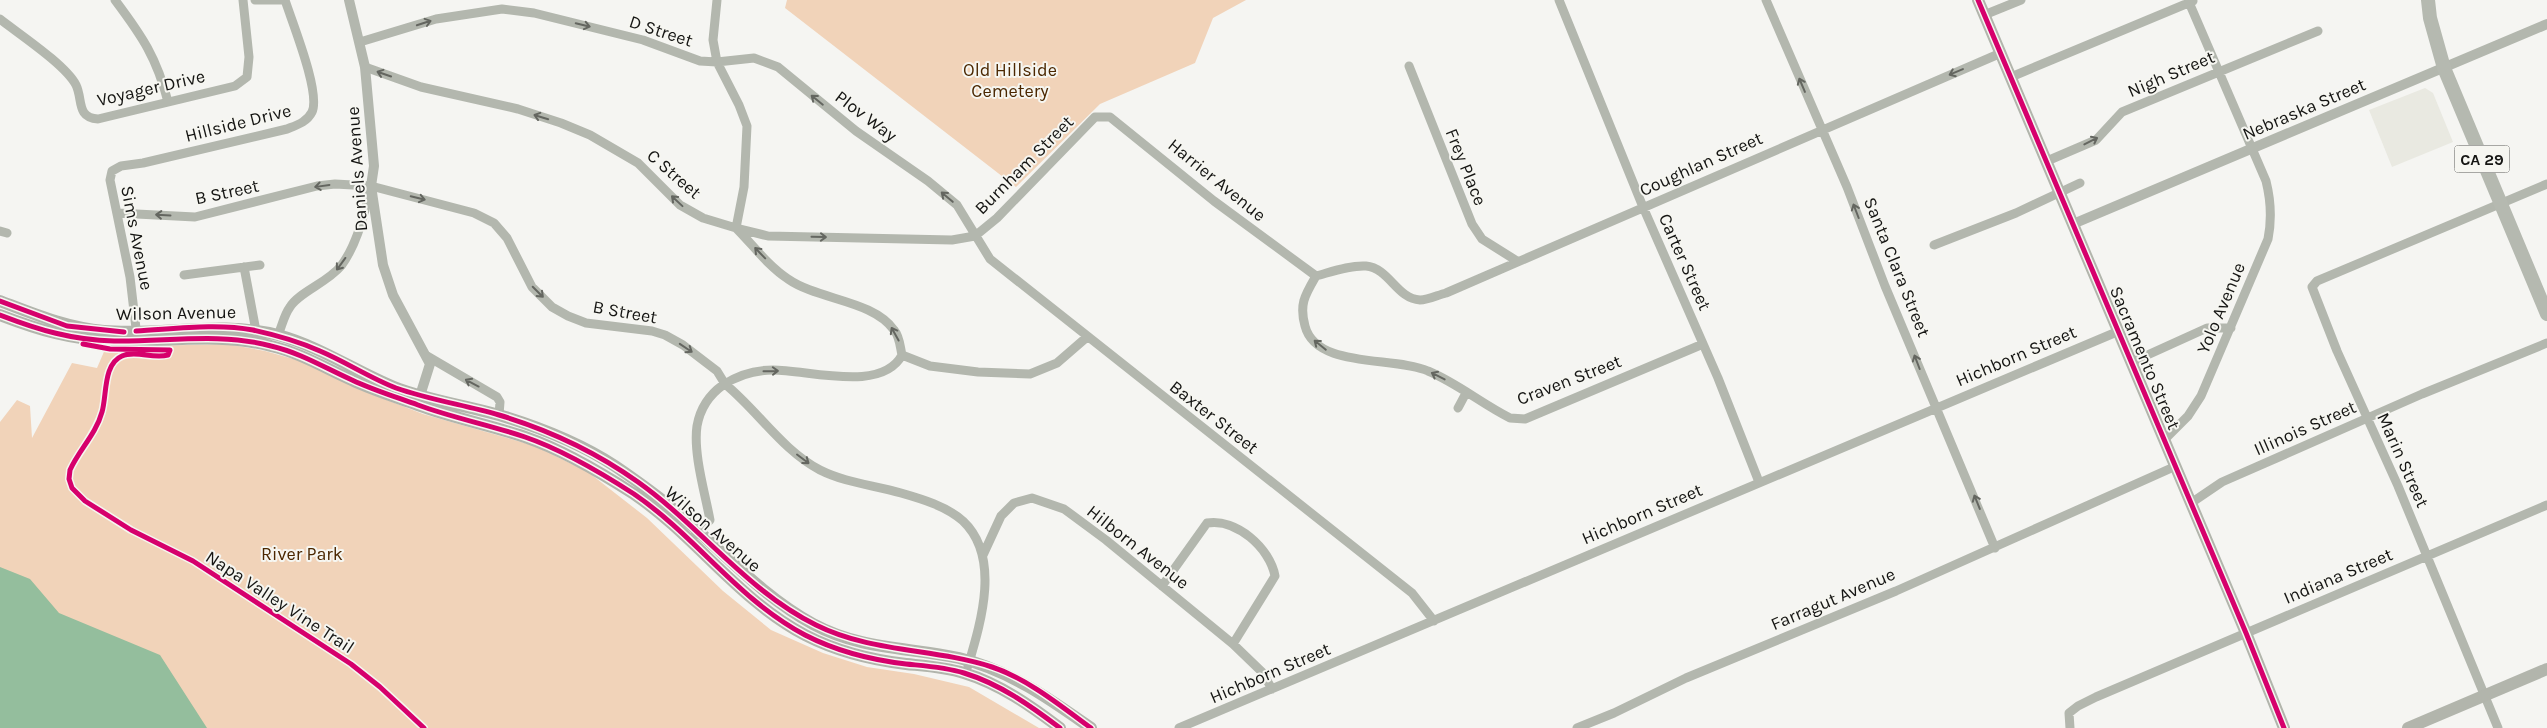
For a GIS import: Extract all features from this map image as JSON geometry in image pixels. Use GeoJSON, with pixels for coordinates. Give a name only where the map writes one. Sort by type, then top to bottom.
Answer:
{"type":"FeatureCollection","features":[{"type":"Feature","properties":{"kind":"main road","name":"Sacramento Street"},"geometry":{"type":"LineString","coordinates":[[1978,0],[2170,453],[2170,469],[2189,498],[2284,728]]}},
{"type":"Feature","properties":{"kind":"main road","name":"CA 29"},"geometry":{"type":"LineString","coordinates":[[2428,0],[2444,68],[2547,314]]}},
{"type":"Feature","properties":{"kind":"main road","name":"Wilson Avenue"},"geometry":{"type":"LineString","coordinates":[[0,301],[66,326],[137,336],[231,339],[262,344],[307,358],[353,381],[419,400],[545,445],[602,474],[635,495],[680,529],[694,536]]}},
{"type":"Feature","properties":{"kind":"main road","name":"Wilson Avenue"},"geometry":{"type":"LineString","coordinates":[[0,315],[62,336],[111,341],[205,328],[256,331],[278,335],[320,351],[419,400],[499,415],[552,434],[611,464],[663,501],[694,536],[778,602],[814,624],[844,637],[885,648],[968,667],[994,668],[1013,677],[1092,728]]}},
{"type":"Feature","properties":{"kind":"main road","name":"Wilson Avenue"},"geometry":{"type":"LineString","coordinates":[[968,667],[1030,706],[1060,728]]}},
{"type":"Feature","properties":{"kind":"main road"},"geometry":{"type":"LineString","coordinates":[[2408,728],[2547,669]]}},
{"type":"Feature","properties":{"kind":"street"},"geometry":{"type":"LineString","coordinates":[[115,0],[148,45],[160,70],[168,102]]}},
{"type":"Feature","properties":{"kind":"street","name":"Voyager Drive"},"geometry":{"type":"LineString","coordinates":[[0,19],[64,71],[76,84],[82,113],[89,118],[98,119],[235,86],[247,77],[249,57],[243,0]]}},
{"type":"Feature","properties":{"kind":"street"},"geometry":{"type":"LineString","coordinates":[[255,0],[285,0]]}},
{"type":"Feature","properties":{"kind":"street","name":"Hillside Drive"},"geometry":{"type":"LineString","coordinates":[[112,171],[121,166],[144,163],[287,129],[303,123],[312,112],[315,99],[285,0]]}},
{"type":"Feature","properties":{"kind":"street","name":"Daniels Avenue"},"geometry":{"type":"LineString","coordinates":[[349,0],[365,68],[374,166],[371,186],[378,239],[393,295],[428,356],[497,397],[500,402],[499,415]]}},
{"type":"Feature","properties":{"kind":"street"},"geometry":{"type":"LineString","coordinates":[[717,0],[713,40],[717,62],[739,105],[747,126],[744,187],[736,228],[788,279],[808,290],[878,315],[894,330],[902,356]]}},
{"type":"Feature","properties":{"kind":"street","name":"Carter Street"},"geometry":{"type":"LineString","coordinates":[[1558,0],[1643,207],[1703,344],[1760,482]]}},
{"type":"Feature","properties":{"kind":"street","name":"Santa Clara Street"},"geometry":{"type":"LineString","coordinates":[[1766,0],[1822,129],[1935,407],[1995,548]]}},
{"type":"Feature","properties":{"kind":"street"},"geometry":{"type":"LineString","coordinates":[[1984,16],[2021,0]]}},
{"type":"Feature","properties":{"kind":"street"},"geometry":{"type":"LineString","coordinates":[[2011,76],[2190,1],[2252,148]]}},
{"type":"Feature","properties":{"kind":"street","name":"D Street"},"geometry":{"type":"LineString","coordinates":[[360,42],[436,19],[502,9],[534,13],[635,38],[700,61],[717,62]]}},
{"type":"Feature","properties":{"kind":"street","name":"Nebraska Street"},"geometry":{"type":"LineString","coordinates":[[2073,224],[2547,24]]}},
{"type":"Feature","properties":{"kind":"street","name":"Nigh Street"},"geometry":{"type":"LineString","coordinates":[[2046,161],[2096,140],[2122,112],[2318,31]]}},
{"type":"Feature","properties":{"kind":"street","name":"Coughlan Street"},"geometry":{"type":"LineString","coordinates":[[1316,276],[1366,266],[1378,270],[1402,292],[1414,299],[1422,300],[1446,293],[2001,53]]}},
{"type":"Feature","properties":{"kind":"street","name":"Plov Way"},"geometry":{"type":"LineString","coordinates":[[717,62],[754,58],[778,67],[856,131],[928,181],[957,205],[975,236]]}},
{"type":"Feature","properties":{"kind":"street","name":"Frey Place"},"geometry":{"type":"LineString","coordinates":[[1409,66],[1472,224],[1482,238],[1517,261]]}},
{"type":"Feature","properties":{"kind":"street","name":"C Street"},"geometry":{"type":"LineString","coordinates":[[365,68],[421,87],[518,110],[561,123],[590,135],[638,163],[680,205],[703,218],[736,228],[768,236],[952,240],[975,236]]}},
{"type":"Feature","properties":{"kind":"street","name":"Burnham Street"},"geometry":{"type":"LineString","coordinates":[[975,236],[996,218],[1095,117]]}},
{"type":"Feature","properties":{"kind":"street","name":"Harrier Avenue"},"geometry":{"type":"LineString","coordinates":[[1095,117],[1110,117],[1119,122],[1214,201],[1316,276]]}},
{"type":"Feature","properties":{"kind":"street","name":"Yolo Avenue"},"geometry":{"type":"LineString","coordinates":[[2164,440],[2188,416],[2201,396],[2268,239],[2271,223],[2270,198],[2252,148]]}},
{"type":"Feature","properties":{"kind":"street","name":"Sims Avenue"},"geometry":{"type":"LineString","coordinates":[[112,171],[110,180],[130,277],[137,336]]}},
{"type":"Feature","properties":{"kind":"street"},"geometry":{"type":"LineString","coordinates":[[1934,245],[2080,183]]}},
{"type":"Feature","properties":{"kind":"street","name":"B Street"},"geometry":{"type":"LineString","coordinates":[[117,213],[195,217],[317,186],[335,184],[371,186],[474,213],[494,223],[507,238],[532,287],[552,307],[586,323],[652,331],[665,335],[683,345],[717,370],[725,384],[791,450],[811,464],[844,480],[900,492],[932,503],[964,522],[983,555],[987,581],[968,667]]}},
{"type":"Feature","properties":{"kind":"street"},"geometry":{"type":"LineString","coordinates":[[2501,204],[2547,184]]}},
{"type":"Feature","properties":{"kind":"street"},"geometry":{"type":"LineString","coordinates":[[278,335],[290,306],[296,299],[331,276],[341,265],[353,245],[371,186]]}},
{"type":"Feature","properties":{"kind":"street","name":"Marin Street"},"geometry":{"type":"LineString","coordinates":[[2498,728],[2427,556],[2336,351],[2312,287],[2318,281],[2501,204]]}},
{"type":"Feature","properties":{"kind":"street","name":"Baxter Street"},"geometry":{"type":"LineString","coordinates":[[975,236],[990,259],[1412,593],[1434,621]]}},
{"type":"Feature","properties":{"kind":"street"},"geometry":{"type":"LineString","coordinates":[[184,275],[260,265]]}},
{"type":"Feature","properties":{"kind":"street"},"geometry":{"type":"LineString","coordinates":[[244,268],[256,331]]}},
{"type":"Feature","properties":{"kind":"street","name":"Craven Street"},"geometry":{"type":"LineString","coordinates":[[1316,276],[1306,294],[1301,311],[1306,331],[1319,347],[1334,354],[1426,370],[1510,418],[1525,419],[1703,344]]}},
{"type":"Feature","properties":{"kind":"street"},"geometry":{"type":"LineString","coordinates":[[2132,362],[2207,328],[2227,326],[2231,328]]}},
{"type":"Feature","properties":{"kind":"street","name":"Hichborn Street"},"geometry":{"type":"LineString","coordinates":[[1179,728],[1935,407],[2119,331]]}},
{"type":"Feature","properties":{"kind":"street"},"geometry":{"type":"LineString","coordinates":[[902,356],[930,366],[978,372],[1030,374],[1057,363],[1087,337]]}},
{"type":"Feature","properties":{"kind":"street","name":"Illinois Street"},"geometry":{"type":"LineString","coordinates":[[2189,498],[2367,418],[2547,343]]}},
{"type":"Feature","properties":{"kind":"street"},"geometry":{"type":"LineString","coordinates":[[419,400],[430,369],[428,356]]}},
{"type":"Feature","properties":{"kind":"street"},"geometry":{"type":"LineString","coordinates":[[694,536],[710,520],[696,440],[700,412],[712,393],[745,374],[773,370],[868,376],[892,370],[902,356]]}},
{"type":"Feature","properties":{"kind":"street"},"geometry":{"type":"LineString","coordinates":[[1458,408],[1466,394]]}},
{"type":"Feature","properties":{"kind":"street","name":"Farragut Avenue"},"geometry":{"type":"LineString","coordinates":[[1577,728],[1614,713],[1686,678],[1995,548],[2170,469]]}},
{"type":"Feature","properties":{"kind":"street","name":"Hilborn Avenue"},"geometry":{"type":"LineString","coordinates":[[983,555],[1001,516],[1014,503],[1032,498],[1064,509],[1233,644],[1262,672],[1272,689]]}},
{"type":"Feature","properties":{"kind":"street","name":"Indiana Street"},"geometry":{"type":"LineString","coordinates":[[2070,728],[2070,713],[2078,706],[2142,677],[2547,506]]}},
{"type":"Feature","properties":{"kind":"street"},"geometry":{"type":"LineString","coordinates":[[1162,586],[1207,523],[1219,521],[1232,525],[1263,550],[1274,566],[1275,576],[1233,644]]}},
{"type":"Feature","properties":{"kind":"shaded area"},"geometry":{"type":"Polygon","coordinates":[[[2425,88],[2433,93],[2453,142],[2392,167],[2369,110],[2425,88]]]}},
{"type":"Feature","properties":{"kind":"shaded area"},"geometry":{"type":"Polygon","coordinates":[[[0,567],[30,579],[59,613],[160,655],[207,728],[0,728],[0,567]]]}},
{"type":"Feature","properties":{"kind":"green space","name":"Old Hillside Cemetery"},"geometry":{"type":"Polygon","coordinates":[[[787,0],[1246,0],[1213,18],[1195,63],[1100,104],[1016,187],[785,8],[787,0]]]}},
{"type":"Feature","properties":{"kind":"green space","name":"River Park"},"geometry":{"type":"Polygon","coordinates":[[[227,344],[265,351],[311,364],[361,390],[423,414],[535,446],[588,472],[647,518],[723,591],[771,630],[823,653],[867,667],[914,674],[969,687],[1039,728],[199,728],[89,633],[0,581],[0,422],[17,400],[30,406],[32,438],[72,363],[97,368],[106,347],[227,344]]]}},
{"type":"Feature","properties":{"kind":"cycle path"},"geometry":{"type":"LineString","coordinates":[[1978,0],[2246,633],[2284,728]]}},
{"type":"Feature","properties":{"kind":"cycle path"},"geometry":{"type":"LineString","coordinates":[[0,301],[67,326],[124,332]]}},
{"type":"Feature","properties":{"kind":"cycle path"},"geometry":{"type":"LineString","coordinates":[[0,315],[42,330],[84,339],[114,341],[232,339],[271,346],[303,357],[360,384],[431,410],[539,442],[581,462],[634,494],[678,529],[758,603],[780,620],[805,635],[829,646],[867,657],[950,669],[964,673],[990,683],[1015,696],[1060,728]]}},
{"type":"Feature","properties":{"kind":"cycle path"},"geometry":{"type":"LineString","coordinates":[[136,331],[224,327],[270,334],[312,347],[396,388],[499,415],[554,435],[606,461],[638,482],[661,499],[768,594],[791,611],[816,625],[859,641],[948,656],[992,667],[1031,686],[1091,728]]}},
{"type":"Feature","properties":{"kind":"cycle path","name":"Napa Valley Vine Trail"},"geometry":{"type":"LineString","coordinates":[[83,344],[110,349],[170,350],[168,355],[127,354],[116,360],[109,373],[104,405],[99,420],[70,470],[69,479],[72,488],[85,501],[131,530],[193,561],[351,664],[380,687],[424,728]]}}]}
